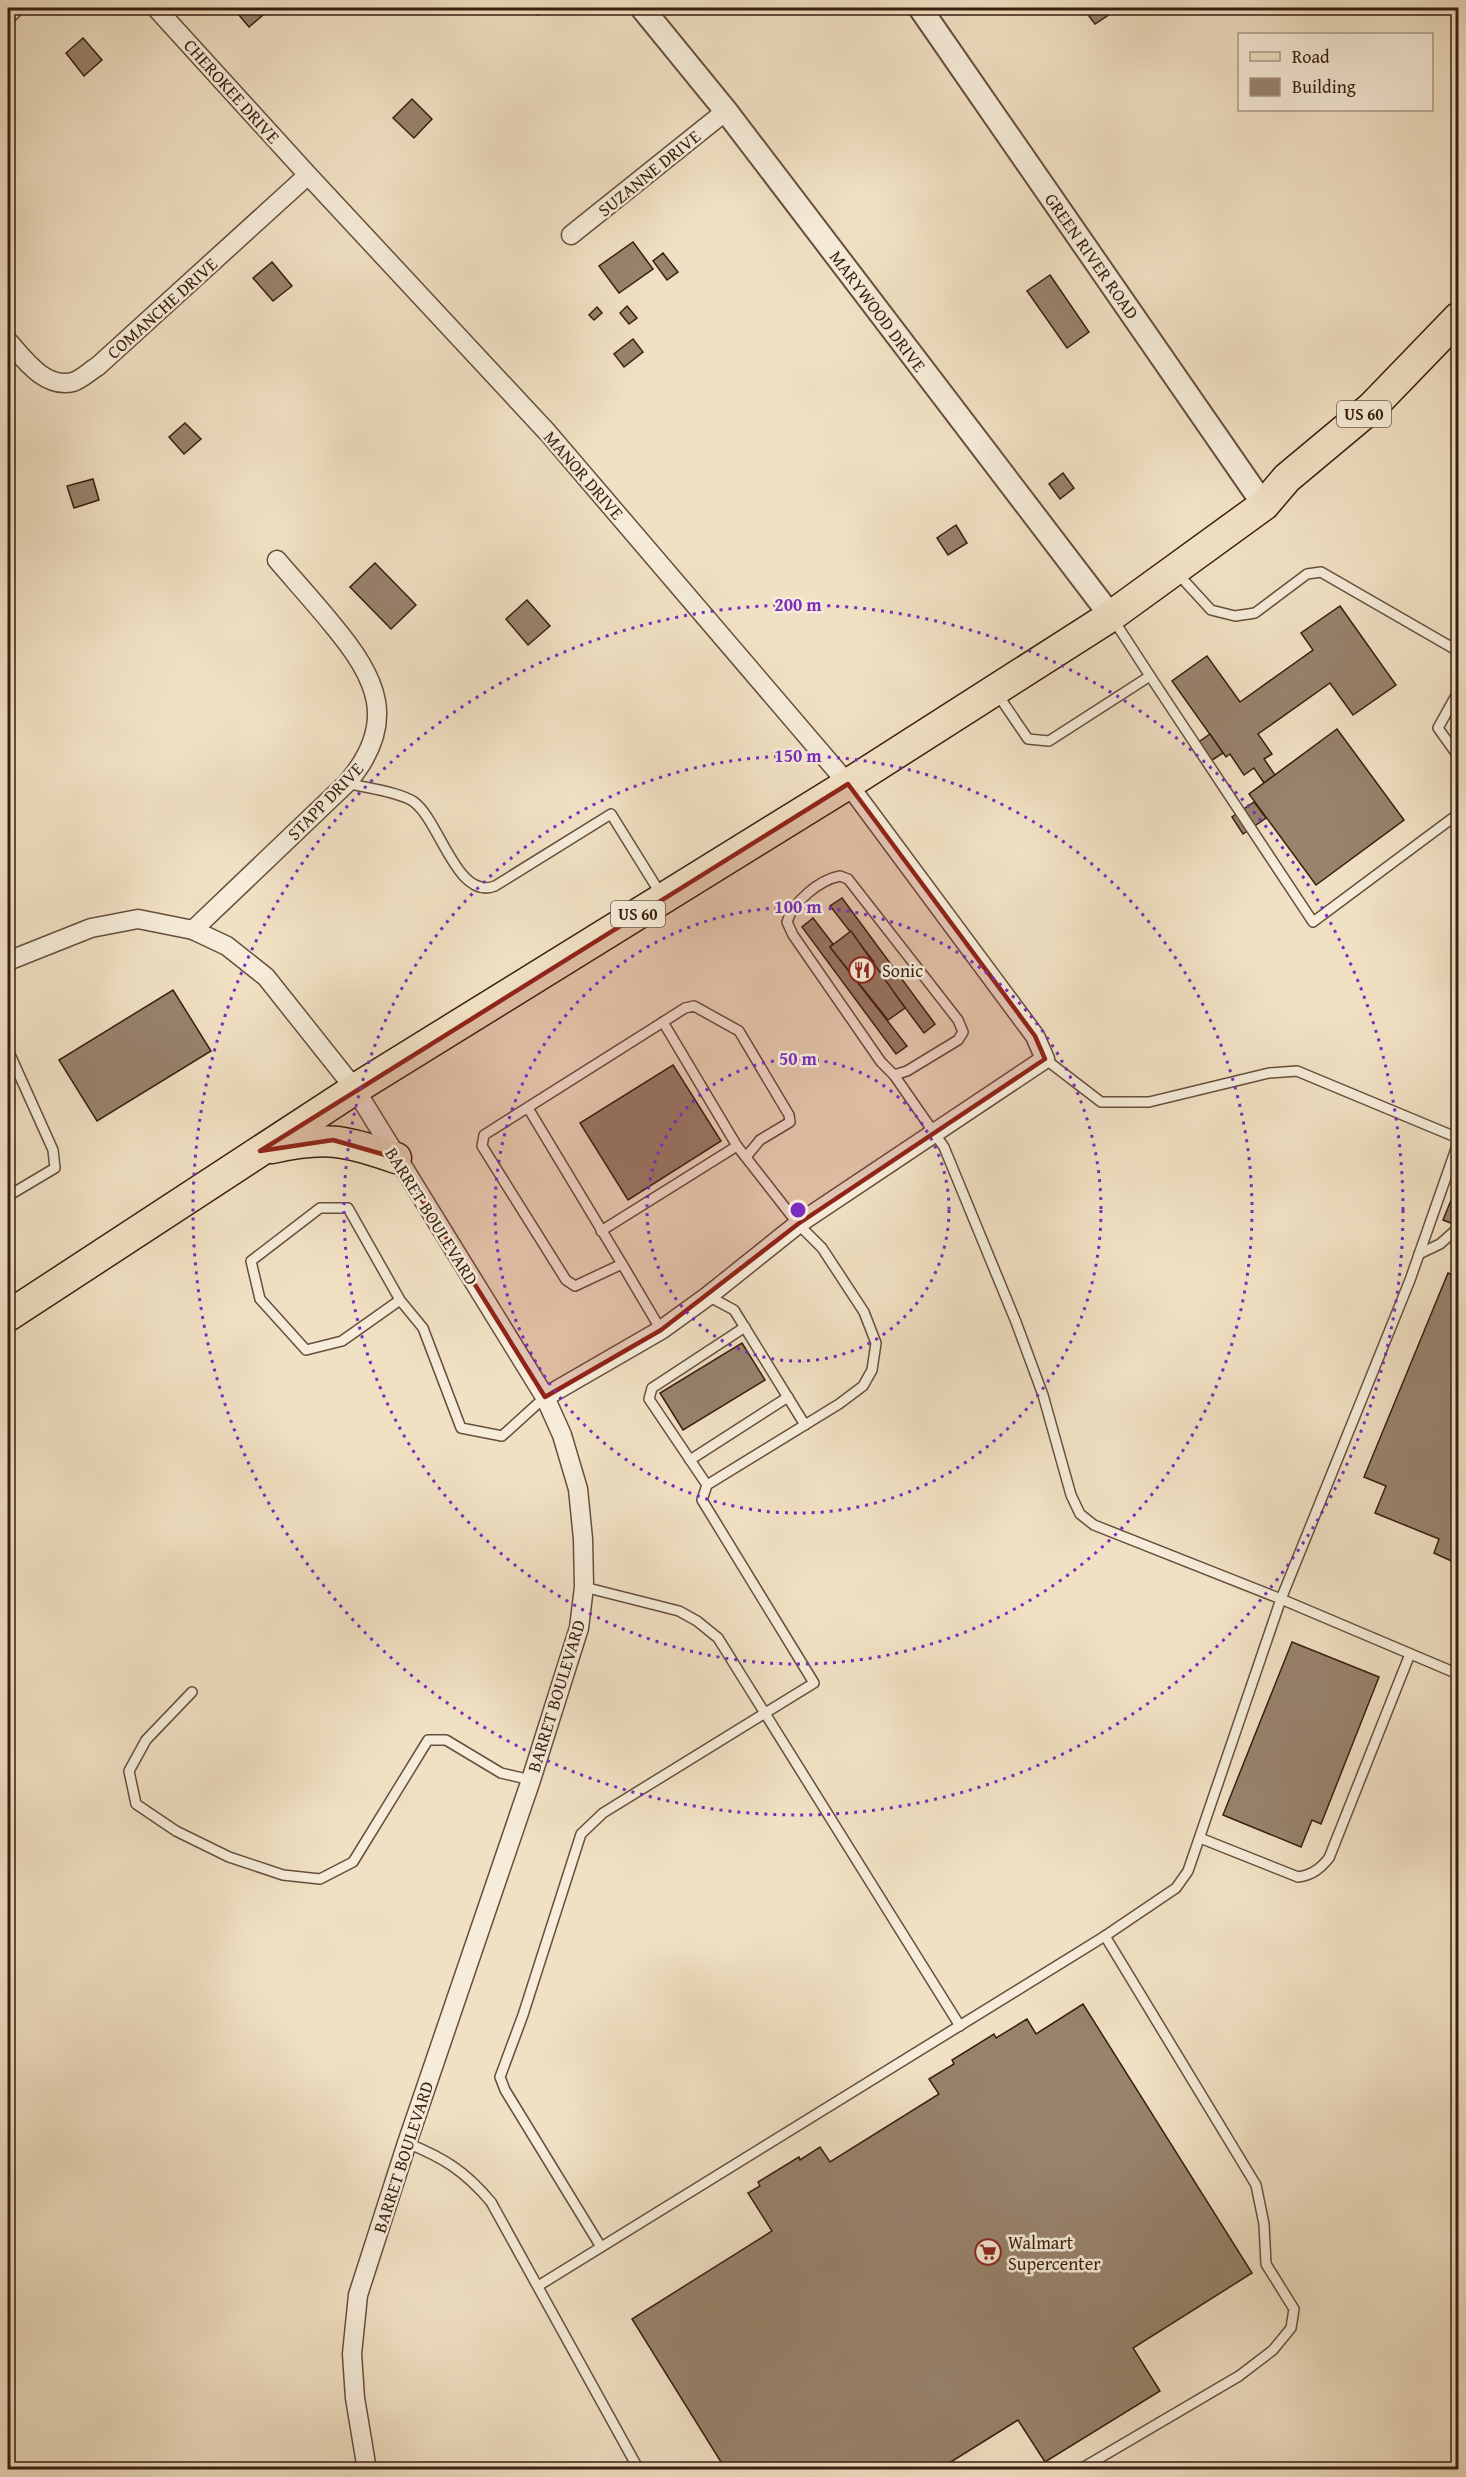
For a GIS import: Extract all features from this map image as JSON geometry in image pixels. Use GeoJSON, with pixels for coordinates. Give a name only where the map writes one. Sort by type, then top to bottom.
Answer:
{"type":"FeatureCollection","features":[{"type":"Feature","properties":{"kind":"main road","name":"US 60"},"geometry":{"type":"LineString","coordinates":[[8,1316],[355,1089],[848,784],[1111,616],[1264,505],[1287,478],[1372,407],[1458,318]]}},
{"type":"Feature","properties":{"kind":"main road"},"geometry":{"type":"LineString","coordinates":[[260,1151],[296,1143],[333,1140],[355,1144],[396,1158]]}},
{"type":"Feature","properties":{"kind":"street"},"geometry":{"type":"LineString","coordinates":[[8,14],[14,8]]}},
{"type":"Feature","properties":{"kind":"street","name":"CHEROKEE DRIVE"},"geometry":{"type":"LineString","coordinates":[[156,8],[308,175]]}},
{"type":"Feature","properties":{"kind":"street","name":"MARYWOOD DRIVE"},"geometry":{"type":"LineString","coordinates":[[642,8],[726,111],[1111,616]]}},
{"type":"Feature","properties":{"kind":"street","name":"GREEN RIVER ROAD"},"geometry":{"type":"LineString","coordinates":[[920,8],[1264,505]]}},
{"type":"Feature","properties":{"kind":"street","name":"SUZANNE DRIVE"},"geometry":{"type":"LineString","coordinates":[[571,235],[726,111]]}},
{"type":"Feature","properties":{"kind":"street","name":"COMANCHE DRIVE"},"geometry":{"type":"LineString","coordinates":[[8,341],[26,362],[49,379],[61,383],[80,379],[98,366],[308,175]]}},
{"type":"Feature","properties":{"kind":"street","name":"MANOR DRIVE"},"geometry":{"type":"LineString","coordinates":[[308,175],[548,433],[848,784],[1035,1036],[1045,1059]]}},
{"type":"Feature","properties":{"kind":"street","name":"STAPP DRIVE"},"geometry":{"type":"LineString","coordinates":[[193,930],[347,783],[367,756],[374,741],[377,710],[372,685],[361,661],[351,646],[277,560]]}},
{"type":"Feature","properties":{"kind":"street","name":"BARRET BOULEVARD"},"geometry":{"type":"LineString","coordinates":[[8,961],[69,936],[112,922],[138,919],[193,930],[226,946],[266,977],[355,1089],[544,1397],[562,1435],[578,1489],[583,1539],[584,1587],[579,1628],[531,1780],[407,2143],[358,2295],[352,2354],[355,2398],[367,2469]]}},
{"type":"Feature","properties":{"kind":"street"},"geometry":{"type":"LineString","coordinates":[[544,1397],[661,1330],[708,1296],[798,1224],[1045,1059]]}},
{"type":"Feature","properties":{"kind":"lane"},"geometry":{"type":"LineString","coordinates":[[1174,570],[1211,610],[1235,616],[1255,613],[1306,574],[1320,572],[1458,651]]}},
{"type":"Feature","properties":{"kind":"lane"},"geometry":{"type":"LineString","coordinates":[[1111,616],[1313,922],[1458,814]]}},
{"type":"Feature","properties":{"kind":"lane"},"geometry":{"type":"LineString","coordinates":[[995,690],[1028,739],[1048,741],[1150,676]]}},
{"type":"Feature","properties":{"kind":"lane"},"geometry":{"type":"LineString","coordinates":[[1458,692],[1438,728],[1458,756]]}},
{"type":"Feature","properties":{"kind":"lane"},"geometry":{"type":"LineString","coordinates":[[347,783],[414,802],[425,813],[464,877],[476,888],[486,890],[610,814],[664,898]]}},
{"type":"Feature","properties":{"kind":"lane"},"geometry":{"type":"LineString","coordinates":[[894,1075],[907,1071],[958,1040],[963,1032],[958,1020],[848,879],[840,876],[828,878],[790,910],[787,922],[792,935],[944,1147],[1016,1322],[1043,1395],[1071,1495],[1080,1514],[1094,1525],[1281,1599],[1458,1674]]}},
{"type":"Feature","properties":{"kind":"lane"},"geometry":{"type":"LineString","coordinates":[[622,1264],[575,1286],[566,1280],[482,1146],[484,1135],[685,1008],[694,1006],[739,1031],[789,1115],[790,1122],[759,1140],[746,1157]]}},
{"type":"Feature","properties":{"kind":"lane"},"geometry":{"type":"LineString","coordinates":[[601,2247],[505,2090],[500,2077],[523,2015],[581,1834],[603,1813],[814,1683],[702,1500],[707,1485],[805,1425],[863,1386],[872,1370],[876,1343],[858,1303],[822,1248],[798,1224],[737,1146],[663,1022]]}},
{"type":"Feature","properties":{"kind":"lane"},"geometry":{"type":"LineString","coordinates":[[8,1050],[53,1150],[56,1168],[8,1196]]}},
{"type":"Feature","properties":{"kind":"lane"},"geometry":{"type":"LineString","coordinates":[[1045,1059],[1101,1102],[1149,1102],[1269,1073],[1297,1071],[1458,1138]]}},
{"type":"Feature","properties":{"kind":"lane"},"geometry":{"type":"LineString","coordinates":[[528,1108],[661,1330]]}},
{"type":"Feature","properties":{"kind":"lane"},"geometry":{"type":"LineString","coordinates":[[538,2286],[1105,1936],[1176,1888],[1188,1871],[1281,1599],[1419,1254],[1458,1143]]}},
{"type":"Feature","properties":{"kind":"lane"},"geometry":{"type":"LineString","coordinates":[[601,1231],[737,1146]]}},
{"type":"Feature","properties":{"kind":"lane"},"geometry":{"type":"LineString","coordinates":[[400,1300],[342,1341],[306,1350],[260,1299],[251,1261],[320,1208],[348,1208],[400,1300],[423,1328],[461,1428],[502,1436],[544,1397]]}},
{"type":"Feature","properties":{"kind":"lane"},"geometry":{"type":"LineString","coordinates":[[1419,1254],[1440,1244],[1458,1228]]}},
{"type":"Feature","properties":{"kind":"lane"},"geometry":{"type":"LineString","coordinates":[[708,1296],[734,1310],[805,1425]]}},
{"type":"Feature","properties":{"kind":"lane"},"geometry":{"type":"LineString","coordinates":[[707,1485],[649,1399],[652,1388],[745,1327]]}},
{"type":"Feature","properties":{"kind":"lane"},"geometry":{"type":"LineString","coordinates":[[690,1460],[788,1396]]}},
{"type":"Feature","properties":{"kind":"lane"},"geometry":{"type":"LineString","coordinates":[[584,1587],[671,1609],[697,1622],[718,1638],[960,2026]]}},
{"type":"Feature","properties":{"kind":"lane"},"geometry":{"type":"LineString","coordinates":[[1200,1838],[1298,1877],[1308,1876],[1320,1869],[1329,1858],[1410,1654]]}},
{"type":"Feature","properties":{"kind":"lane"},"geometry":{"type":"LineString","coordinates":[[192,1692],[146,1740],[129,1771],[136,1804],[176,1831],[229,1857],[283,1875],[320,1879],[353,1862],[428,1740],[446,1740],[501,1773],[531,1780]]}},
{"type":"Feature","properties":{"kind":"lane"},"geometry":{"type":"LineString","coordinates":[[1079,2469],[1239,2376],[1273,2350],[1291,2328],[1294,2310],[1266,2264],[1264,2224],[1256,2185],[1105,1936]]}},
{"type":"Feature","properties":{"kind":"lane"},"geometry":{"type":"LineString","coordinates":[[407,2143],[437,2155],[471,2179],[490,2202],[639,2469]]}},
{"type":"Feature","properties":{"kind":"highlighted area"},"geometry":{"type":"Polygon","coordinates":[[[848,784],[1035,1036],[1045,1059],[798,1224],[661,1330],[545,1397],[396,1158],[333,1140],[260,1151],[848,784]]]}},
{"type":"Feature","properties":{"kind":"building"},"geometry":{"type":"Polygon","coordinates":[[[233,8],[268,8],[270,9],[249,27],[233,8]]]}},
{"type":"Feature","properties":{"kind":"building"},"geometry":{"type":"Polygon","coordinates":[[[531,8],[547,8],[537,15],[531,8]]]}},
{"type":"Feature","properties":{"kind":"building"},"geometry":{"type":"Polygon","coordinates":[[[1083,8],[1105,8],[1110,14],[1095,24],[1083,8]]]}},
{"type":"Feature","properties":{"kind":"building"},"geometry":{"type":"Polygon","coordinates":[[[83,38],[102,60],[84,76],[66,53],[83,38]]]}},
{"type":"Feature","properties":{"kind":"building"},"geometry":{"type":"Polygon","coordinates":[[[412,99],[432,119],[414,138],[393,118],[412,99]]]}},
{"type":"Feature","properties":{"kind":"building"},"geometry":{"type":"Polygon","coordinates":[[[633,242],[653,269],[619,293],[599,266],[633,242]]]}},
{"type":"Feature","properties":{"kind":"building"},"geometry":{"type":"Polygon","coordinates":[[[663,253],[678,272],[667,280],[653,261],[663,253]]]}},
{"type":"Feature","properties":{"kind":"building"},"geometry":{"type":"Polygon","coordinates":[[[272,262],[292,286],[273,301],[253,278],[272,262]]]}},
{"type":"Feature","properties":{"kind":"building"},"geometry":{"type":"Polygon","coordinates":[[[1050,275],[1089,332],[1067,348],[1027,291],[1050,275]]]}},
{"type":"Feature","properties":{"kind":"building"},"geometry":{"type":"Polygon","coordinates":[[[627,306],[637,318],[629,324],[620,313],[627,306]]]}},
{"type":"Feature","properties":{"kind":"building"},"geometry":{"type":"Polygon","coordinates":[[[597,307],[602,313],[594,320],[589,315],[597,307]]]}},
{"type":"Feature","properties":{"kind":"building"},"geometry":{"type":"Polygon","coordinates":[[[633,339],[643,352],[624,367],[614,354],[633,339]]]}},
{"type":"Feature","properties":{"kind":"building"},"geometry":{"type":"Polygon","coordinates":[[[185,423],[201,439],[184,454],[169,437],[185,423]]]}},
{"type":"Feature","properties":{"kind":"building"},"geometry":{"type":"Polygon","coordinates":[[[1063,473],[1074,488],[1060,499],[1049,484],[1063,473]]]}},
{"type":"Feature","properties":{"kind":"building"},"geometry":{"type":"Polygon","coordinates":[[[93,479],[99,500],[74,508],[67,486],[93,479]]]}},
{"type":"Feature","properties":{"kind":"building"},"geometry":{"type":"Polygon","coordinates":[[[956,525],[967,543],[948,555],[937,538],[956,525]]]}},
{"type":"Feature","properties":{"kind":"building"},"geometry":{"type":"Polygon","coordinates":[[[375,563],[416,605],[391,629],[350,587],[375,563]]]}},
{"type":"Feature","properties":{"kind":"building"},"geometry":{"type":"Polygon","coordinates":[[[527,600],[550,626],[528,645],[506,619],[527,600]]]}},
{"type":"Feature","properties":{"kind":"building"},"geometry":{"type":"Polygon","coordinates":[[[1340,606],[1396,685],[1353,715],[1330,683],[1258,734],[1272,754],[1264,759],[1275,775],[1264,783],[1254,768],[1244,775],[1230,754],[1226,757],[1172,681],[1207,656],[1240,702],[1313,650],[1301,633],[1340,606]]]}},
{"type":"Feature","properties":{"kind":"building"},"geometry":{"type":"Polygon","coordinates":[[[1337,729],[1404,820],[1316,885],[1249,794],[1337,729]]]}},
{"type":"Feature","properties":{"kind":"building"},"geometry":{"type":"Polygon","coordinates":[[[1210,734],[1223,753],[1206,764],[1193,746],[1210,734]]]}},
{"type":"Feature","properties":{"kind":"building"},"geometry":{"type":"Polygon","coordinates":[[[1254,802],[1266,818],[1243,834],[1232,817],[1254,802]]]}},
{"type":"Feature","properties":{"kind":"building"},"geometry":{"type":"Polygon","coordinates":[[[842,898],[935,1024],[924,1033],[872,963],[874,962],[830,906],[842,898]]]}},
{"type":"Feature","properties":{"kind":"building"},"geometry":{"type":"Polygon","coordinates":[[[813,918],[833,944],[830,947],[907,1046],[896,1054],[802,927],[813,918]]]}},
{"type":"Feature","properties":{"kind":"building","name":"Sonic"},"geometry":{"type":"Polygon","coordinates":[[[851,931],[905,1008],[888,1020],[830,947],[851,931]]]}},
{"type":"Feature","properties":{"kind":"building"},"geometry":{"type":"Polygon","coordinates":[[[173,990],[211,1051],[97,1121],[59,1060],[173,990]]]}},
{"type":"Feature","properties":{"kind":"building"},"geometry":{"type":"Polygon","coordinates":[[[673,1065],[721,1141],[628,1200],[580,1123],[673,1065]]]}},
{"type":"Feature","properties":{"kind":"building"},"geometry":{"type":"Polygon","coordinates":[[[1458,1183],[1458,1226],[1443,1220],[1458,1183]]]}},
{"type":"Feature","properties":{"kind":"building"},"geometry":{"type":"Polygon","coordinates":[[[1448,1273],[1458,1277],[1458,1564],[1434,1553],[1439,1539],[1375,1513],[1386,1486],[1364,1477],[1448,1273]]]}},
{"type":"Feature","properties":{"kind":"building"},"geometry":{"type":"Polygon","coordinates":[[[742,1343],[765,1380],[683,1430],[660,1393],[742,1343]]]}},
{"type":"Feature","properties":{"kind":"building"},"geometry":{"type":"Polygon","coordinates":[[[1292,1642],[1379,1677],[1321,1824],[1312,1820],[1301,1847],[1223,1815],[1292,1642]]]}},
{"type":"Feature","properties":{"kind":"building","name":"Walmart Supercenter"},"geometry":{"type":"Polygon","coordinates":[[[1083,2004],[1252,2273],[1133,2348],[1160,2391],[1045,2462],[1018,2420],[938,2470],[726,2470],[632,2319],[772,2231],[748,2193],[760,2186],[758,2182],[820,2147],[830,2162],[939,2094],[929,2079],[954,2064],[952,2060],[994,2034],[996,2038],[1027,2019],[1036,2034],[1083,2004]]]}},
{"type":"Feature","properties":{"kind":"place","name":"Sonic"},"geometry":{"type":"Point","coordinates":[862,970]}},
{"type":"Feature","properties":{"kind":"place","name":"Walmart Supercenter"},"geometry":{"type":"Point","coordinates":[988,2252]}}]}
